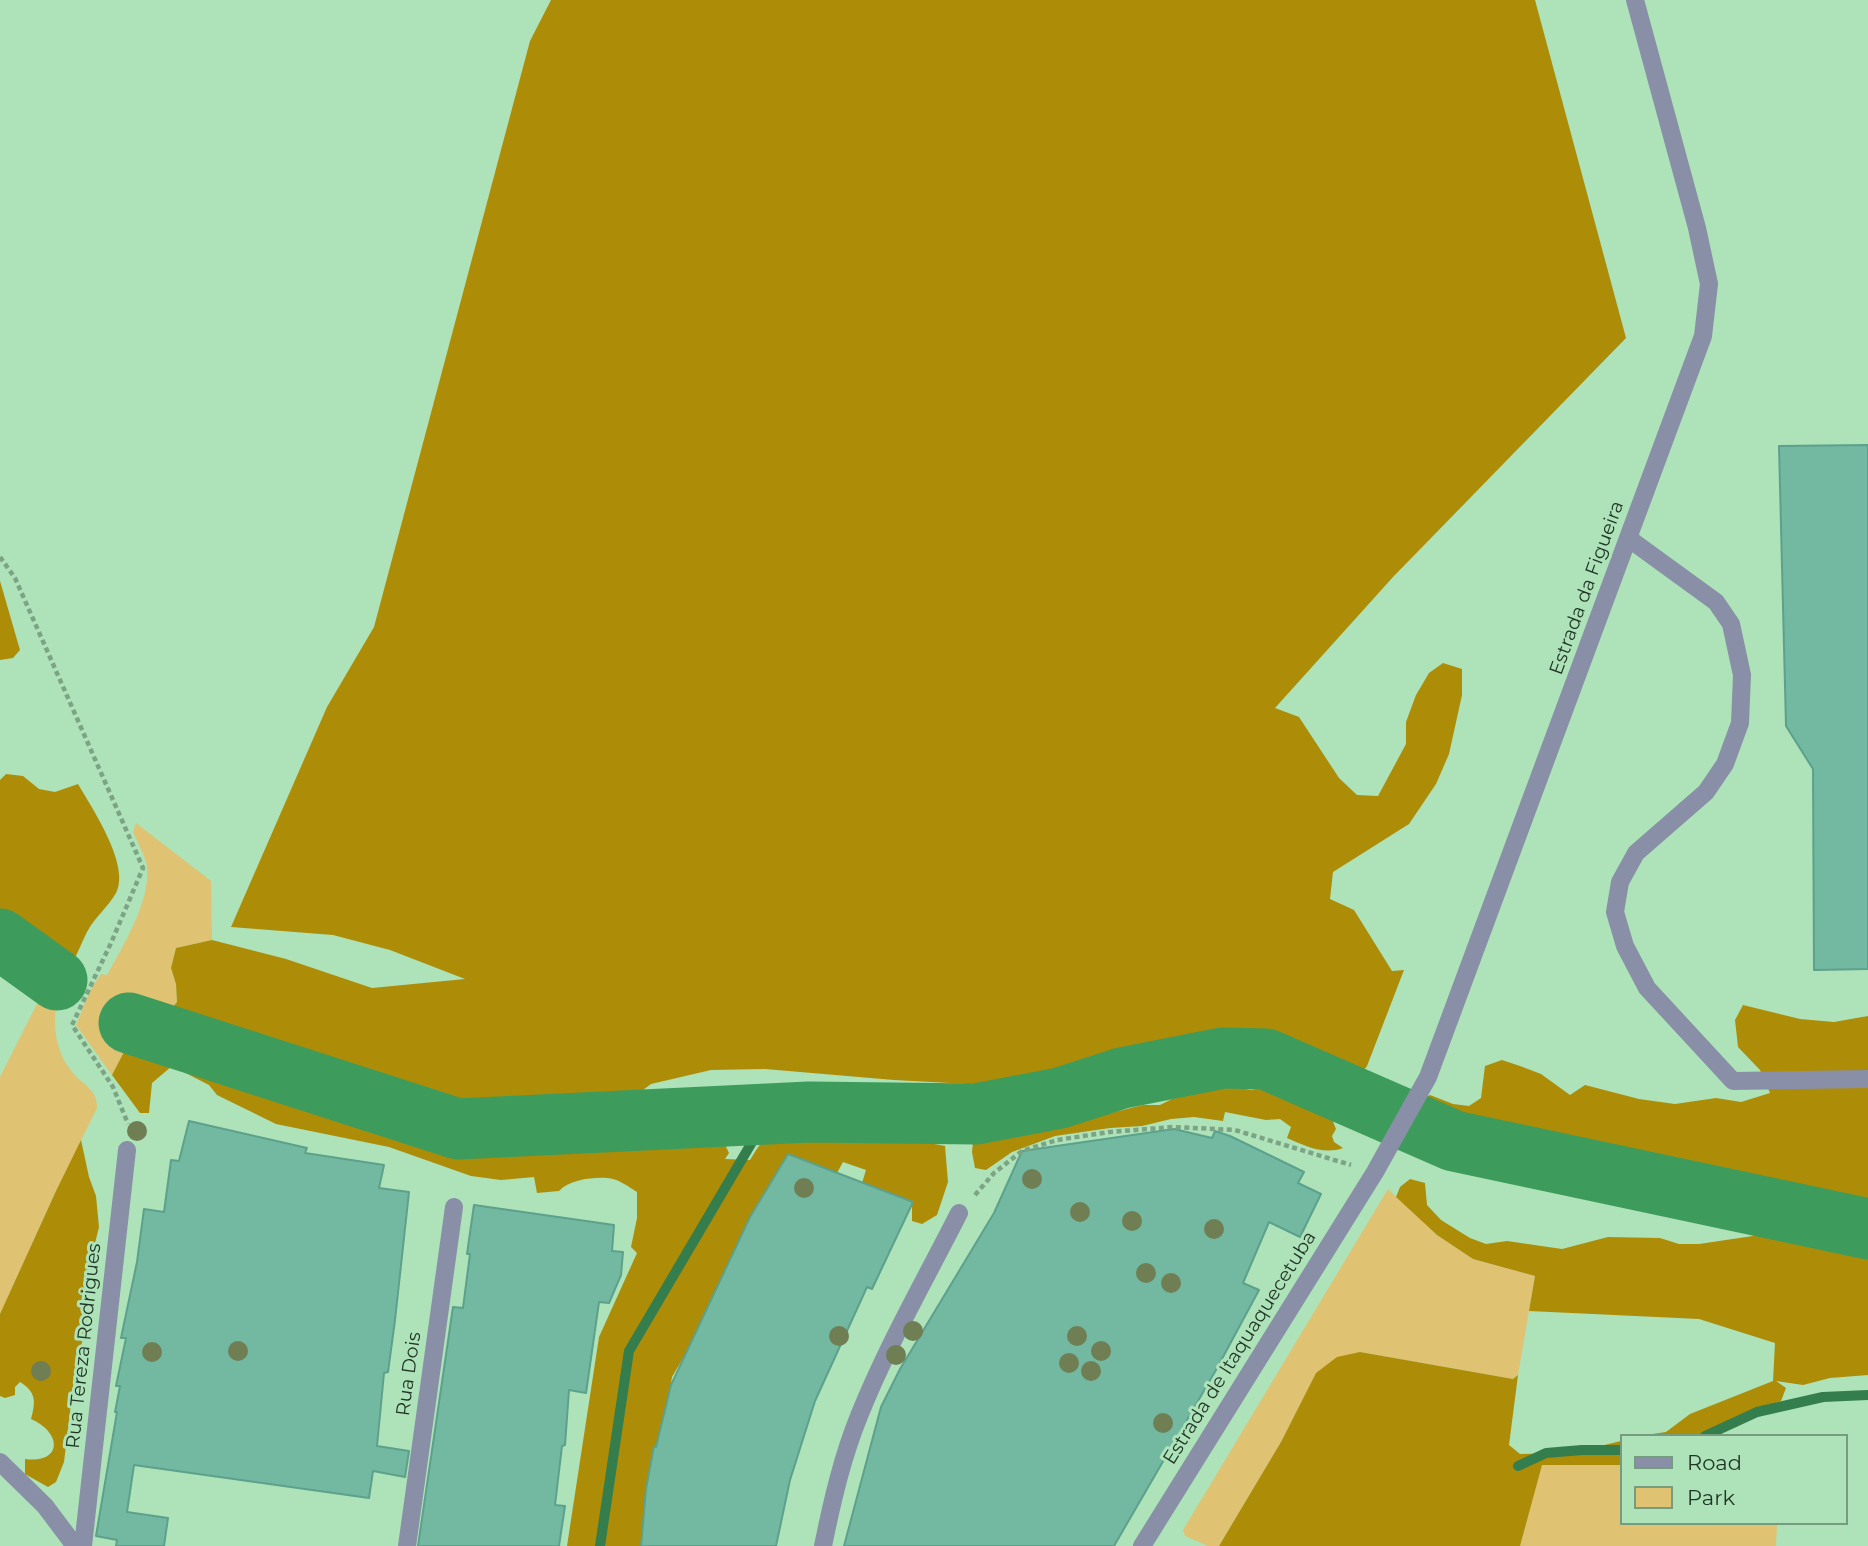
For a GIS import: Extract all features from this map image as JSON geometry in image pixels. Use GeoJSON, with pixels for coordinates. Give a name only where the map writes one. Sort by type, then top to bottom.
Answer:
{"type":"FeatureCollection","features":[{"type":"Feature","properties":{"kind":"street","name":"Estrada da Figueira"},"geometry":{"type":"LineString","coordinates":[[1375,1172],[1428,1077],[1703,336],[1709,285],[1697,228],[1635,0]]}},
{"type":"Feature","properties":{"kind":"street"},"geometry":{"type":"LineString","coordinates":[[1628,538],[1716,602],[1731,624],[1742,675],[1740,723],[1726,764],[1706,792],[1636,853],[1620,882],[1615,912],[1625,946],[1647,988],[1733,1081],[1868,1079]]}},
{"type":"Feature","properties":{"kind":"street","name":"Rua Tereza Rodrigues"},"geometry":{"type":"LineString","coordinates":[[83,1546],[127,1150]]}},
{"type":"Feature","properties":{"kind":"street","name":"Estrada de Itaquaquecetuba"},"geometry":{"type":"LineString","coordinates":[[1142,1546],[1375,1172]]}},
{"type":"Feature","properties":{"kind":"street","name":"Rua Dois"},"geometry":{"type":"LineString","coordinates":[[407,1546],[454,1207]]}},
{"type":"Feature","properties":{"kind":"street"},"geometry":{"type":"LineString","coordinates":[[823,1546],[838,1479],[858,1418],[883,1360],[959,1213]]}},
{"type":"Feature","properties":{"kind":"street"},"geometry":{"type":"LineString","coordinates":[[0,1462],[45,1506],[75,1546]]}},
{"type":"Feature","properties":{"kind":"path"},"geometry":{"type":"LineString","coordinates":[[0,557],[15,578],[143,868],[72,1025],[113,1087],[128,1125],[127,1150]]}},
{"type":"Feature","properties":{"kind":"path"},"geometry":{"type":"LineString","coordinates":[[959,1213],[994,1173],[1022,1152],[1057,1140],[1110,1132],[1173,1127],[1235,1130],[1375,1172]]}},
{"type":"Feature","properties":{"kind":"green space"},"geometry":{"type":"Polygon","coordinates":[[[136,823],[211,881],[212,940],[176,948],[171,968],[176,984],[177,1002],[163,1020],[138,1026],[112,1075],[76,1025],[91,989],[101,974],[107,975],[136,920],[146,890],[146,862],[133,832],[136,823]]]}},
{"type":"Feature","properties":{"kind":"green space"},"geometry":{"type":"Polygon","coordinates":[[[44,990],[56,1003],[55,1022],[59,1049],[73,1073],[92,1092],[97,1108],[0,1314],[0,1077],[44,990]]]}},
{"type":"Feature","properties":{"kind":"green space"},"geometry":{"type":"Polygon","coordinates":[[[1388,1189],[1437,1235],[1473,1259],[1535,1276],[1518,1375],[1513,1379],[1360,1352],[1316,1373],[1281,1442],[1219,1546],[1208,1546],[1185,1536],[1183,1530],[1388,1189]]]}},
{"type":"Feature","properties":{"kind":"green space"},"geometry":{"type":"Polygon","coordinates":[[[1541,1465],[1619,1465],[1619,1525],[1777,1525],[1776,1546],[1520,1546],[1541,1465]]]}},
{"type":"Feature","properties":{"kind":"shaded area"},"geometry":{"type":"Polygon","coordinates":[[[551,0],[1535,0],[1626,338],[1393,577],[1275,708],[1299,717],[1339,778],[1357,795],[1378,796],[1406,744],[1406,722],[1416,695],[1429,673],[1443,663],[1462,669],[1462,695],[1449,754],[1436,784],[1409,824],[1333,872],[1330,899],[1354,910],[1392,971],[1404,970],[1367,1066],[1356,1081],[1329,1081],[1285,1059],[1266,1053],[1240,1051],[1207,1039],[1154,1055],[1059,1068],[987,1085],[765,1069],[711,1070],[651,1084],[631,1099],[609,1101],[596,1094],[553,1106],[475,1111],[376,1096],[163,1020],[177,1002],[176,984],[171,968],[176,948],[212,940],[286,959],[372,988],[465,979],[390,950],[333,935],[231,927],[327,707],[374,627],[530,41],[551,0]]]}},
{"type":"Feature","properties":{"kind":"shaded area"},"geometry":{"type":"Polygon","coordinates":[[[0,581],[20,650],[13,658],[0,660],[0,581]]]}},
{"type":"Feature","properties":{"kind":"shaded area"},"geometry":{"type":"Polygon","coordinates":[[[6,774],[23,776],[39,789],[55,792],[78,784],[108,837],[118,868],[119,882],[116,893],[90,927],[66,972],[44,990],[0,961],[0,780],[6,774]]]}},
{"type":"Feature","properties":{"kind":"shaded area"},"geometry":{"type":"Polygon","coordinates":[[[1743,1005],[1800,1019],[1834,1022],[1868,1016],[1868,1222],[1818,1209],[1806,1197],[1783,1185],[1717,1212],[1686,1212],[1664,1207],[1646,1194],[1608,1180],[1534,1143],[1516,1147],[1489,1146],[1475,1137],[1467,1126],[1458,1124],[1447,1125],[1434,1141],[1423,1148],[1401,1148],[1399,1140],[1416,1103],[1430,1095],[1453,1104],[1469,1106],[1481,1098],[1485,1066],[1502,1060],[1541,1074],[1570,1095],[1585,1085],[1639,1099],[1675,1104],[1716,1098],[1741,1102],[1770,1093],[1760,1070],[1738,1047],[1735,1020],[1743,1005]]]}},
{"type":"Feature","properties":{"kind":"shaded area"},"geometry":{"type":"Polygon","coordinates":[[[138,1025],[158,1055],[225,1085],[353,1114],[460,1144],[615,1140],[664,1143],[710,1133],[721,1136],[729,1153],[725,1159],[750,1160],[776,1126],[792,1118],[819,1117],[893,1137],[945,1146],[948,1182],[937,1215],[922,1224],[912,1221],[912,1202],[862,1183],[866,1170],[843,1162],[837,1173],[798,1161],[672,1377],[645,1546],[567,1546],[599,1337],[637,1253],[631,1247],[637,1218],[637,1192],[615,1179],[601,1178],[575,1182],[559,1191],[537,1193],[534,1177],[501,1180],[471,1176],[389,1147],[276,1124],[217,1095],[209,1085],[172,1066],[152,1083],[149,1113],[140,1113],[112,1075],[138,1025]]]}},
{"type":"Feature","properties":{"kind":"shaded area"},"geometry":{"type":"Polygon","coordinates":[[[1275,1079],[1287,1086],[1295,1086],[1299,1094],[1330,1114],[1336,1129],[1332,1136],[1334,1142],[1343,1148],[1322,1150],[1287,1138],[1291,1127],[1280,1119],[1266,1120],[1225,1112],[1223,1121],[1194,1117],[1171,1119],[1142,1126],[1055,1136],[1012,1152],[986,1170],[975,1168],[972,1152],[974,1131],[1011,1135],[1028,1126],[1066,1124],[1143,1105],[1160,1105],[1197,1093],[1208,1085],[1228,1080],[1252,1090],[1275,1079]]]}},
{"type":"Feature","properties":{"kind":"shaded area"},"geometry":{"type":"Polygon","coordinates":[[[81,1140],[96,1196],[99,1227],[88,1272],[85,1298],[88,1315],[74,1379],[64,1462],[56,1482],[48,1487],[25,1474],[25,1459],[46,1457],[54,1446],[49,1432],[31,1419],[34,1407],[32,1393],[20,1382],[15,1387],[15,1395],[5,1398],[0,1396],[0,1314],[81,1140]]]}},
{"type":"Feature","properties":{"kind":"shaded area"},"geometry":{"type":"Polygon","coordinates":[[[1410,1179],[1425,1183],[1427,1205],[1441,1220],[1470,1238],[1486,1244],[1507,1241],[1562,1249],[1608,1237],[1660,1238],[1679,1244],[1699,1244],[1793,1230],[1868,1245],[1868,1375],[1830,1378],[1803,1385],[1776,1381],[1786,1388],[1781,1401],[1734,1418],[1710,1434],[1652,1434],[1666,1432],[1690,1414],[1773,1381],[1775,1343],[1699,1319],[1529,1311],[1535,1276],[1473,1259],[1437,1235],[1396,1197],[1400,1187],[1410,1179]]]}},
{"type":"Feature","properties":{"kind":"shaded area"},"geometry":{"type":"Polygon","coordinates":[[[1360,1352],[1513,1379],[1518,1375],[1509,1445],[1520,1454],[1571,1453],[1619,1441],[1619,1465],[1542,1465],[1520,1546],[1219,1546],[1281,1442],[1316,1373],[1337,1357],[1360,1352]]]}},
{"type":"Feature","properties":{"kind":"building"},"geometry":{"type":"Polygon","coordinates":[[[1868,445],[1868,969],[1814,970],[1813,769],[1786,726],[1779,446],[1868,445]]]}},
{"type":"Feature","properties":{"kind":"building"},"geometry":{"type":"Polygon","coordinates":[[[189,1121],[307,1148],[305,1153],[384,1165],[379,1188],[409,1192],[388,1372],[384,1373],[377,1446],[409,1451],[405,1477],[373,1471],[369,1498],[134,1465],[127,1512],[168,1518],[164,1546],[116,1546],[117,1540],[96,1536],[117,1412],[120,1386],[116,1386],[126,1338],[121,1338],[137,1262],[144,1209],[164,1212],[171,1160],[179,1161],[189,1121]]]}},
{"type":"Feature","properties":{"kind":"building"},"geometry":{"type":"Polygon","coordinates":[[[1174,1129],[1212,1138],[1215,1131],[1230,1136],[1304,1172],[1298,1183],[1321,1194],[1300,1237],[1269,1222],[1243,1283],[1259,1290],[1114,1546],[844,1546],[881,1407],[900,1369],[994,1213],[1022,1151],[1174,1129]]]}},
{"type":"Feature","properties":{"kind":"building"},"geometry":{"type":"Polygon","coordinates":[[[788,1154],[913,1202],[872,1289],[867,1287],[815,1401],[790,1480],[776,1546],[641,1546],[646,1489],[654,1446],[656,1447],[671,1385],[750,1217],[788,1154]]]}},
{"type":"Feature","properties":{"kind":"building"},"geometry":{"type":"Polygon","coordinates":[[[474,1205],[614,1225],[612,1251],[623,1252],[621,1275],[609,1303],[599,1302],[586,1393],[569,1390],[565,1445],[562,1446],[555,1505],[565,1506],[559,1546],[418,1546],[453,1307],[463,1308],[474,1205]]]}},
{"type":"Feature","properties":{"kind":"waterway"},"geometry":{"type":"LineString","coordinates":[[0,939],[57,980]]}},
{"type":"Feature","properties":{"kind":"waterway"},"geometry":{"type":"LineString","coordinates":[[129,1023],[458,1129],[809,1112],[976,1114],[1060,1098],[1122,1078],[1223,1058],[1266,1059],[1454,1141],[1868,1229]]}},
{"type":"Feature","properties":{"kind":"waterway"},"geometry":{"type":"LineString","coordinates":[[600,1546],[629,1351],[768,1115]]}},
{"type":"Feature","properties":{"kind":"waterway"},"geometry":{"type":"LineString","coordinates":[[1709,1434],[1757,1412],[1823,1397],[1868,1395]]}},
{"type":"Feature","properties":{"kind":"waterway"},"geometry":{"type":"LineString","coordinates":[[1518,1466],[1546,1453],[1619,1450]]}}]}
